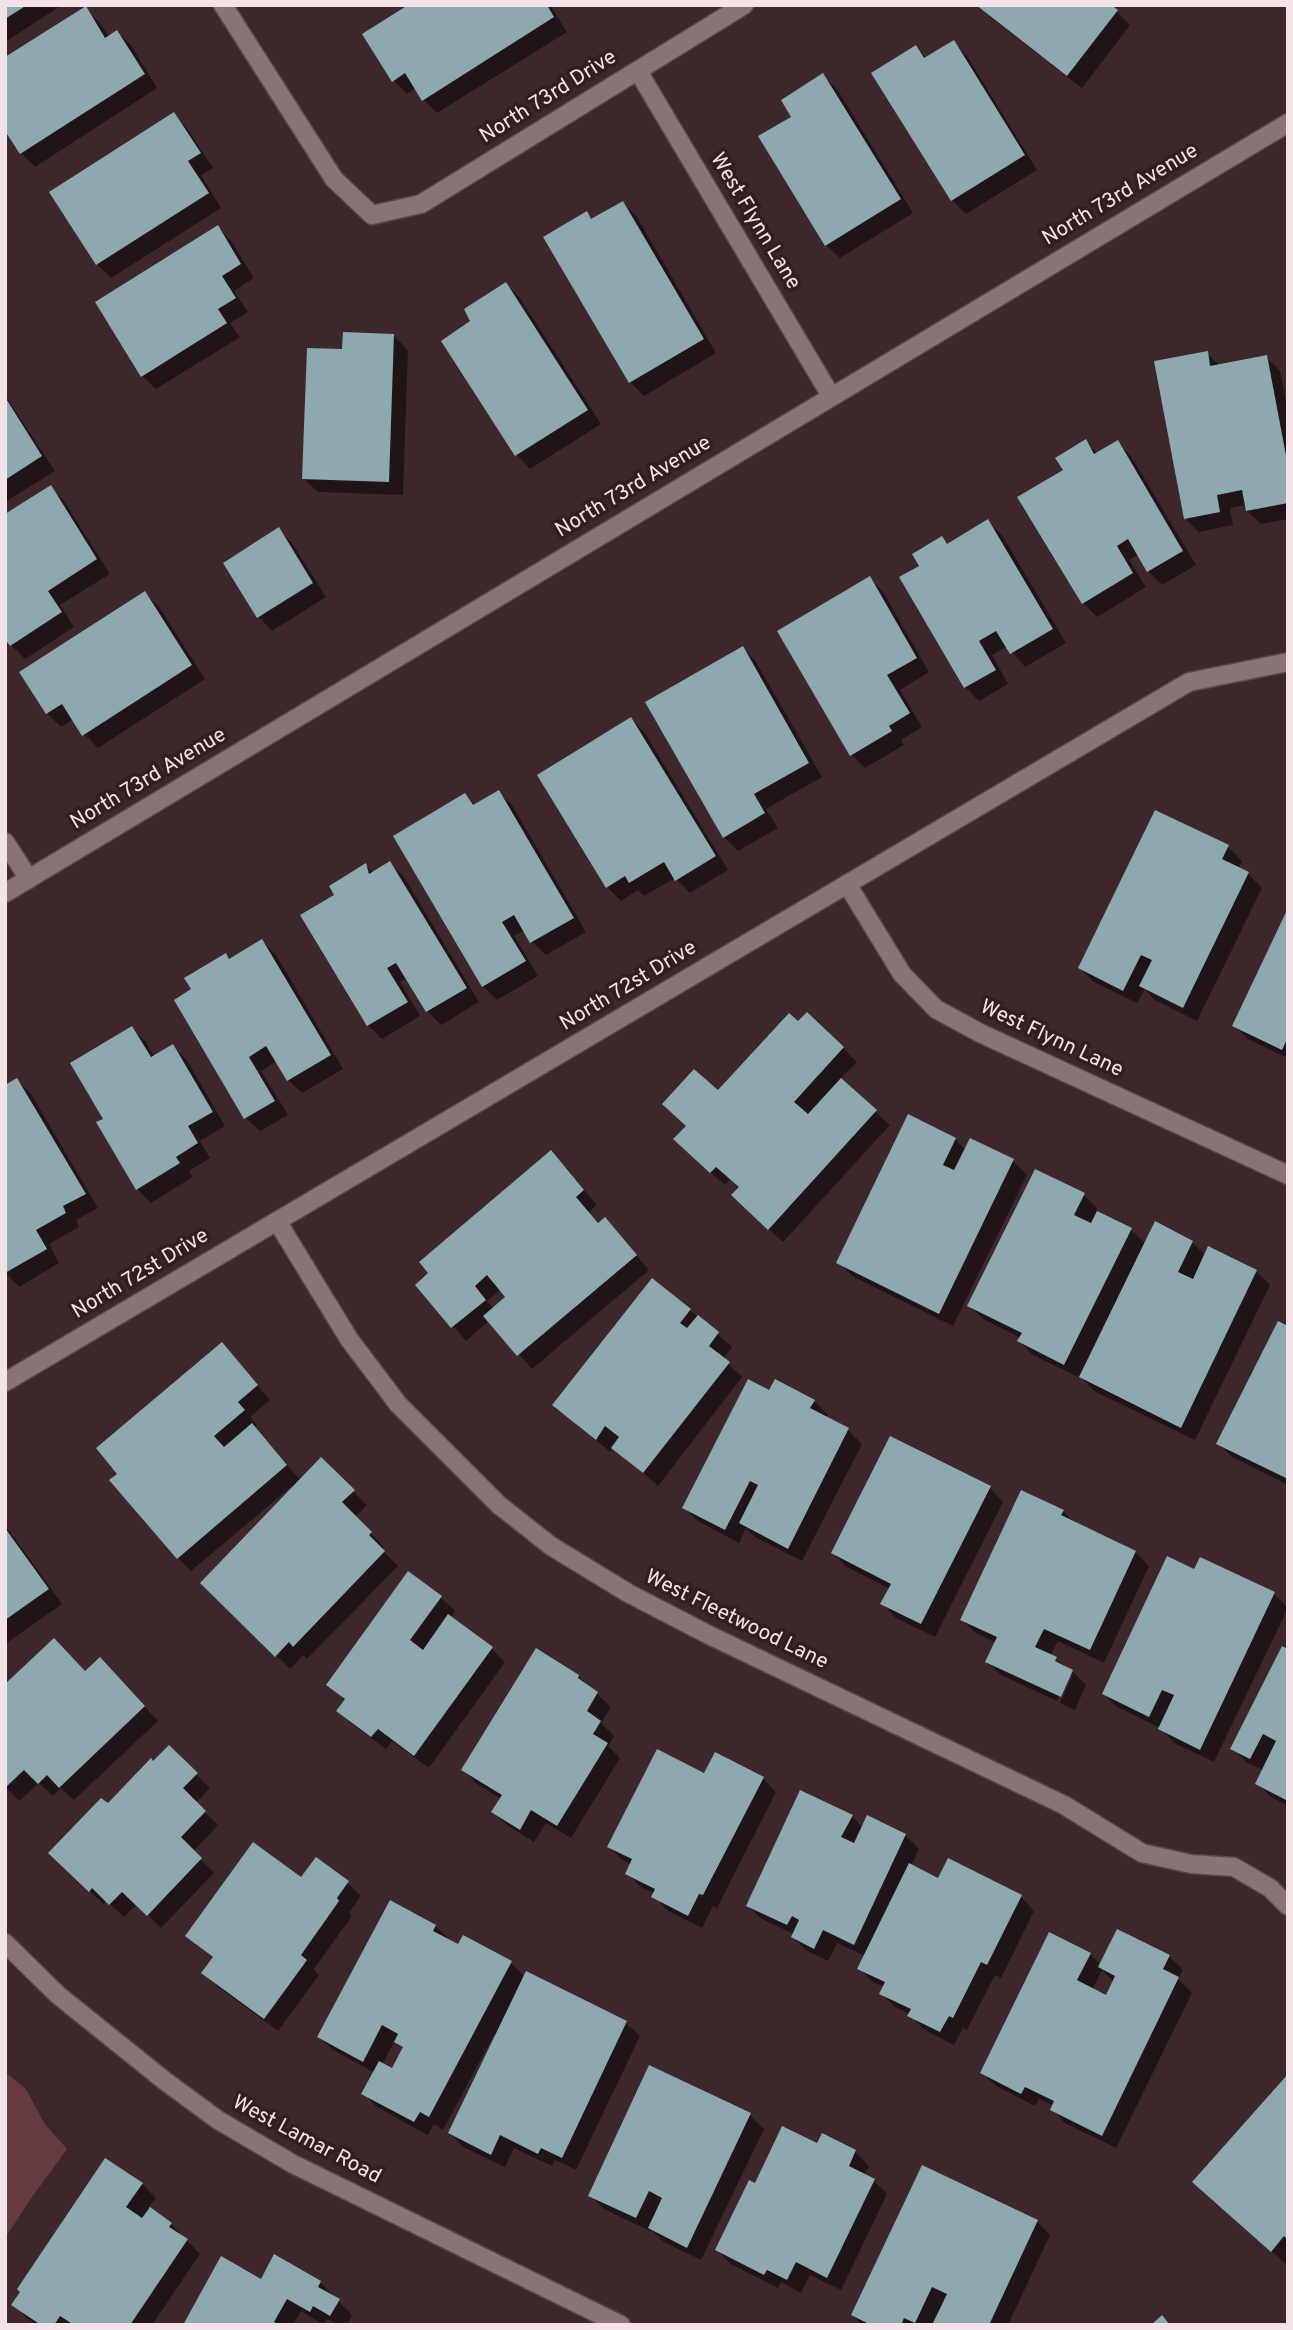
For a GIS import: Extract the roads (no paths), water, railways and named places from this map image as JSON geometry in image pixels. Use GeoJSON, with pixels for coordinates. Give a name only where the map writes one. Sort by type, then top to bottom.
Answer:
{"type":"FeatureCollection","features":[{"type":"Feature","properties":{"kind":"street","name":"North 73rd Drive"},"geometry":{"type":"LineString","coordinates":[[223,5],[334,179],[372,215],[421,204],[744,5]]}},
{"type":"Feature","properties":{"kind":"street","name":"West Flynn Lane"},"geometry":{"type":"LineString","coordinates":[[638,71],[831,396]]}},
{"type":"Feature","properties":{"kind":"street","name":"North 73rd Avenue"},"geometry":{"type":"LineString","coordinates":[[5,893],[1288,123]]}},
{"type":"Feature","properties":{"kind":"street","name":"North 72st Drive"},"geometry":{"type":"LineString","coordinates":[[5,1382],[1189,681],[1288,662]]}},
{"type":"Feature","properties":{"kind":"street"},"geometry":{"type":"LineString","coordinates":[[5,842],[29,879]]}},
{"type":"Feature","properties":{"kind":"street","name":"West Flynn Lane"},"geometry":{"type":"LineString","coordinates":[[847,884],[902,974],[936,1009],[980,1033],[1288,1175]]}},
{"type":"Feature","properties":{"kind":"street","name":"West Fleetwood Lane"},"geometry":{"type":"LineString","coordinates":[[277,1221],[349,1339],[398,1404],[499,1505],[551,1546],[628,1592],[709,1635],[1064,1805],[1142,1853],[1191,1864],[1234,1867],[1270,1888],[1288,1906]]}},
{"type":"Feature","properties":{"kind":"street","name":"West Lamar Road"},"geometry":{"type":"LineString","coordinates":[[5,1943],[58,1994],[164,2081],[218,2120],[293,2164],[621,2325]]}}]}
